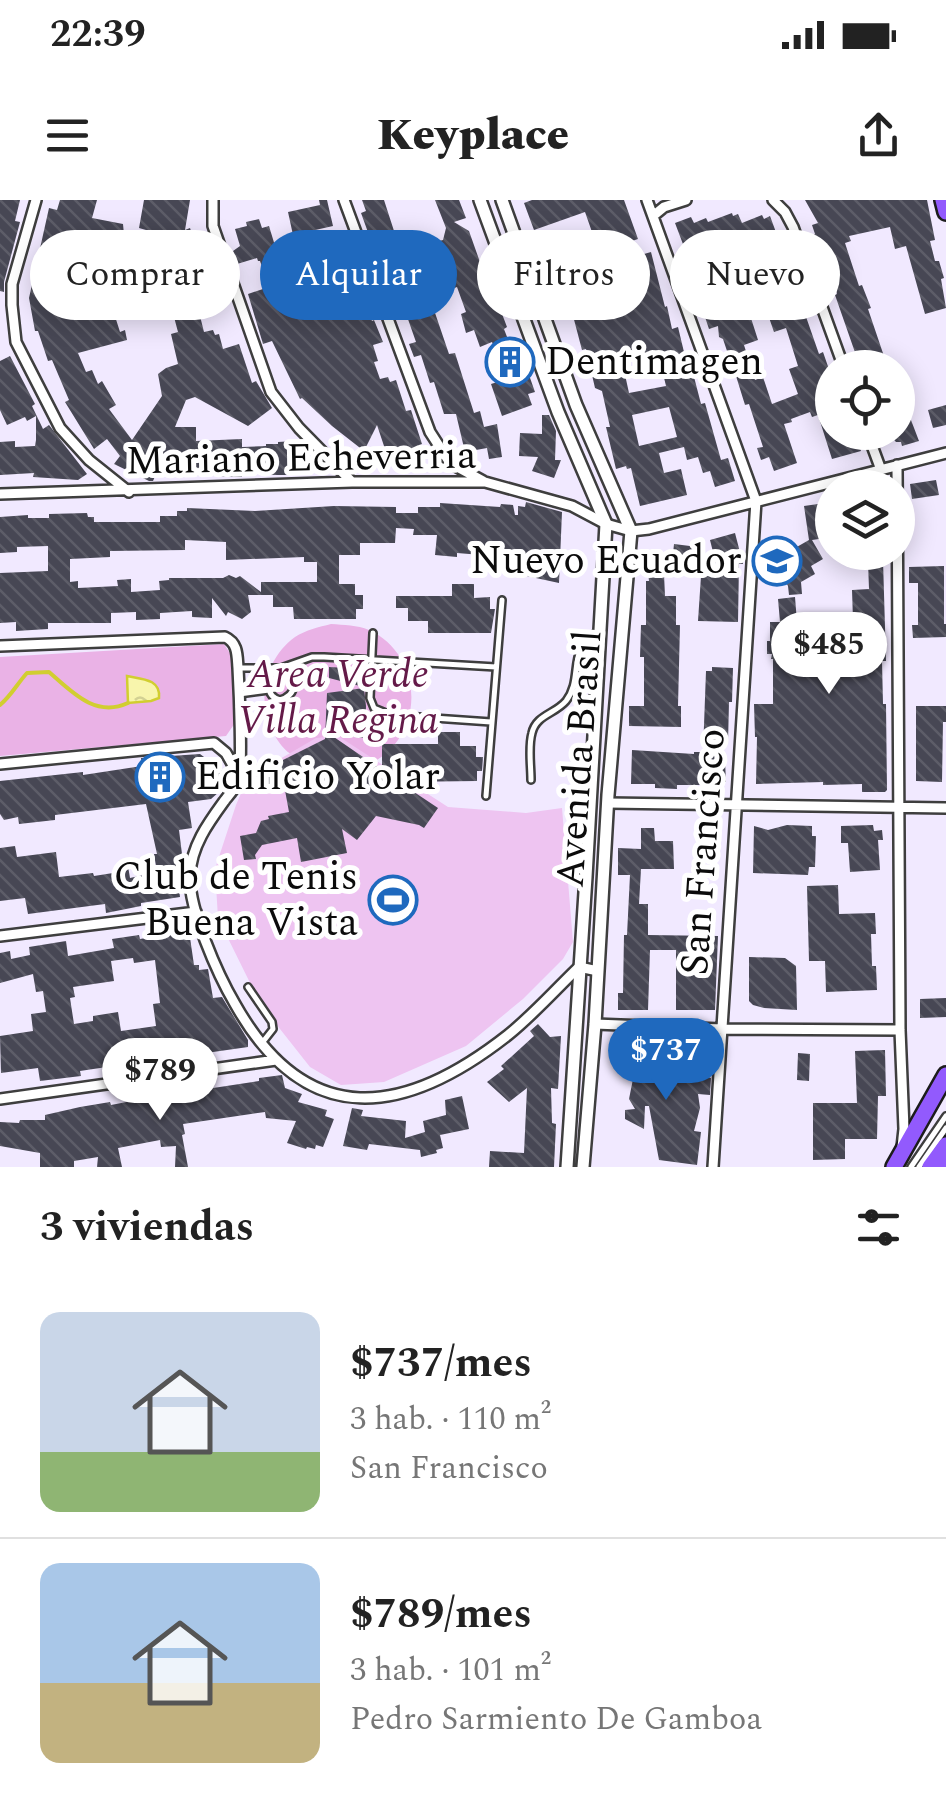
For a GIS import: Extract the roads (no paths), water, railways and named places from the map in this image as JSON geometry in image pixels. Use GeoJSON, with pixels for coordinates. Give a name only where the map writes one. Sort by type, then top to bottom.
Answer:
{"type":"FeatureCollection","features":[{"type":"Feature","properties":{"kind":"main road"},"geometry":{"type":"LineString","coordinates":[[943,200],[946,212]]}},
{"type":"Feature","properties":{"kind":"main road"},"geometry":{"type":"LineString","coordinates":[[902,1164],[946,1076]]}},
{"type":"Feature","properties":{"kind":"main road"},"geometry":{"type":"LineString","coordinates":[[922,1120],[946,1090]]}},
{"type":"Feature","properties":{"kind":"main road"},"geometry":{"type":"LineString","coordinates":[[930,1167],[946,1145]]}},
{"type":"Feature","properties":{"kind":"street"},"geometry":{"type":"LineString","coordinates":[[36,200],[12,284],[16,342],[60,428],[89,460],[129,492]]}},
{"type":"Feature","properties":{"kind":"street"},"geometry":{"type":"LineString","coordinates":[[213,200],[213,226],[271,392],[299,428],[352,482]]}},
{"type":"Feature","properties":{"kind":"street"},"geometry":{"type":"LineString","coordinates":[[344,200],[430,432],[450,464],[484,482]]}},
{"type":"Feature","properties":{"kind":"street","name":"Avenida Brasil"},"geometry":{"type":"LineString","coordinates":[[480,200],[558,412],[606,524],[567,1167]]}},
{"type":"Feature","properties":{"kind":"street","name":"Avenida Brasil"},"geometry":{"type":"LineString","coordinates":[[502,200],[576,406],[631,531],[584,1167]]}},
{"type":"Feature","properties":{"kind":"street","name":"San Francisco"},"geometry":{"type":"LineString","coordinates":[[647,200],[756,501],[713,1167]]}},
{"type":"Feature","properties":{"kind":"street"},"geometry":{"type":"LineString","coordinates":[[653,216],[664,207],[686,200]]}},
{"type":"Feature","properties":{"kind":"street"},"geometry":{"type":"LineString","coordinates":[[773,200],[793,227],[837,350]]}},
{"type":"Feature","properties":{"kind":"street"},"geometry":{"type":"LineString","coordinates":[[873,450],[880,470]]}},
{"type":"Feature","properties":{"kind":"street","name":"Mariano Echeverria"},"geometry":{"type":"LineString","coordinates":[[880,470],[946,453]]}},
{"type":"Feature","properties":{"kind":"street"},"geometry":{"type":"LineString","coordinates":[[897,465],[902,1164]]}},
{"type":"Feature","properties":{"kind":"street","name":"Mariano Echeverria"},"geometry":{"type":"LineString","coordinates":[[0,494],[352,482],[484,482],[572,506],[606,524],[631,531],[815,486]]}},
{"type":"Feature","properties":{"kind":"street"},"geometry":{"type":"LineString","coordinates":[[0,646],[225,637],[233,642],[238,668],[240,779],[198,841],[190,876],[196,912],[213,961],[244,1021],[276,1060],[324,1091],[341,1097],[383,1099],[442,1078],[510,1034],[579,966],[598,971]]}},
{"type":"Feature","properties":{"kind":"street"},"geometry":{"type":"LineString","coordinates":[[0,764],[214,743],[226,753],[240,779]]}},
{"type":"Feature","properties":{"kind":"street"},"geometry":{"type":"LineString","coordinates":[[608,802],[946,808]]}},
{"type":"Feature","properties":{"kind":"street"},"geometry":{"type":"LineString","coordinates":[[0,936],[196,912]]}},
{"type":"Feature","properties":{"kind":"street"},"geometry":{"type":"LineString","coordinates":[[596,1024],[900,1030]]}},
{"type":"Feature","properties":{"kind":"street"},"geometry":{"type":"LineString","coordinates":[[0,1099],[276,1060]]}},
{"type":"Feature","properties":{"kind":"lane"},"geometry":{"type":"LineString","coordinates":[[486,796],[502,600]]}},
{"type":"Feature","properties":{"kind":"lane"},"geometry":{"type":"LineString","coordinates":[[532,780],[531,741],[535,724],[566,701],[581,646],[600,630]]}},
{"type":"Feature","properties":{"kind":"lane"},"geometry":{"type":"LineString","coordinates":[[373,633],[371,703],[378,711],[491,722]]}},
{"type":"Feature","properties":{"kind":"lane"},"geometry":{"type":"LineString","coordinates":[[238,668],[286,667],[312,657],[496,667]]}},
{"type":"Feature","properties":{"kind":"lane"},"geometry":{"type":"LineString","coordinates":[[274,668],[269,690],[280,700],[292,694],[294,681],[286,667]]}},
{"type":"Feature","properties":{"kind":"lane"},"geometry":{"type":"LineString","coordinates":[[239,694],[269,690]]}},
{"type":"Feature","properties":{"kind":"lane"},"geometry":{"type":"LineString","coordinates":[[248,987],[272,1022],[273,1029],[262,1043]]}},
{"type":"Feature","properties":{"kind":"lane"},"geometry":{"type":"LineString","coordinates":[[902,1164],[946,1116]]}},
{"type":"Feature","properties":{"kind":"lane"},"geometry":{"type":"LineString","coordinates":[[920,1167],[946,1128]]}},
{"type":"Feature","properties":{"kind":"water"},"geometry":{"type":"Polygon","coordinates":[[[127,676],[154,683],[159,698],[128,703],[127,676]]]}},
{"type":"Feature","properties":{"kind":"waterway"},"geometry":{"type":"LineString","coordinates":[[0,705],[27,673],[49,672],[75,695],[95,705],[116,707],[128,703]]}},
{"type":"Feature","properties":{"kind":"place","name":"Dentimagen"},"geometry":{"type":"Point","coordinates":[510,362]}},
{"type":"Feature","properties":{"kind":"place","name":"Nuevo Ecuador"},"geometry":{"type":"Point","coordinates":[777,561]}},
{"type":"Feature","properties":{"kind":"place","name":"Edificio Yolar"},"geometry":{"type":"Point","coordinates":[160,777]}},
{"type":"Feature","properties":{"kind":"place","name":"Club de Tenis Buena Vista"},"geometry":{"type":"Point","coordinates":[393,900]}},
{"type":"Feature","properties":{"kind":"park label","name":"Area Verde Villa Regina"},"geometry":{"type":"Point","coordinates":[338,698]}}]}
